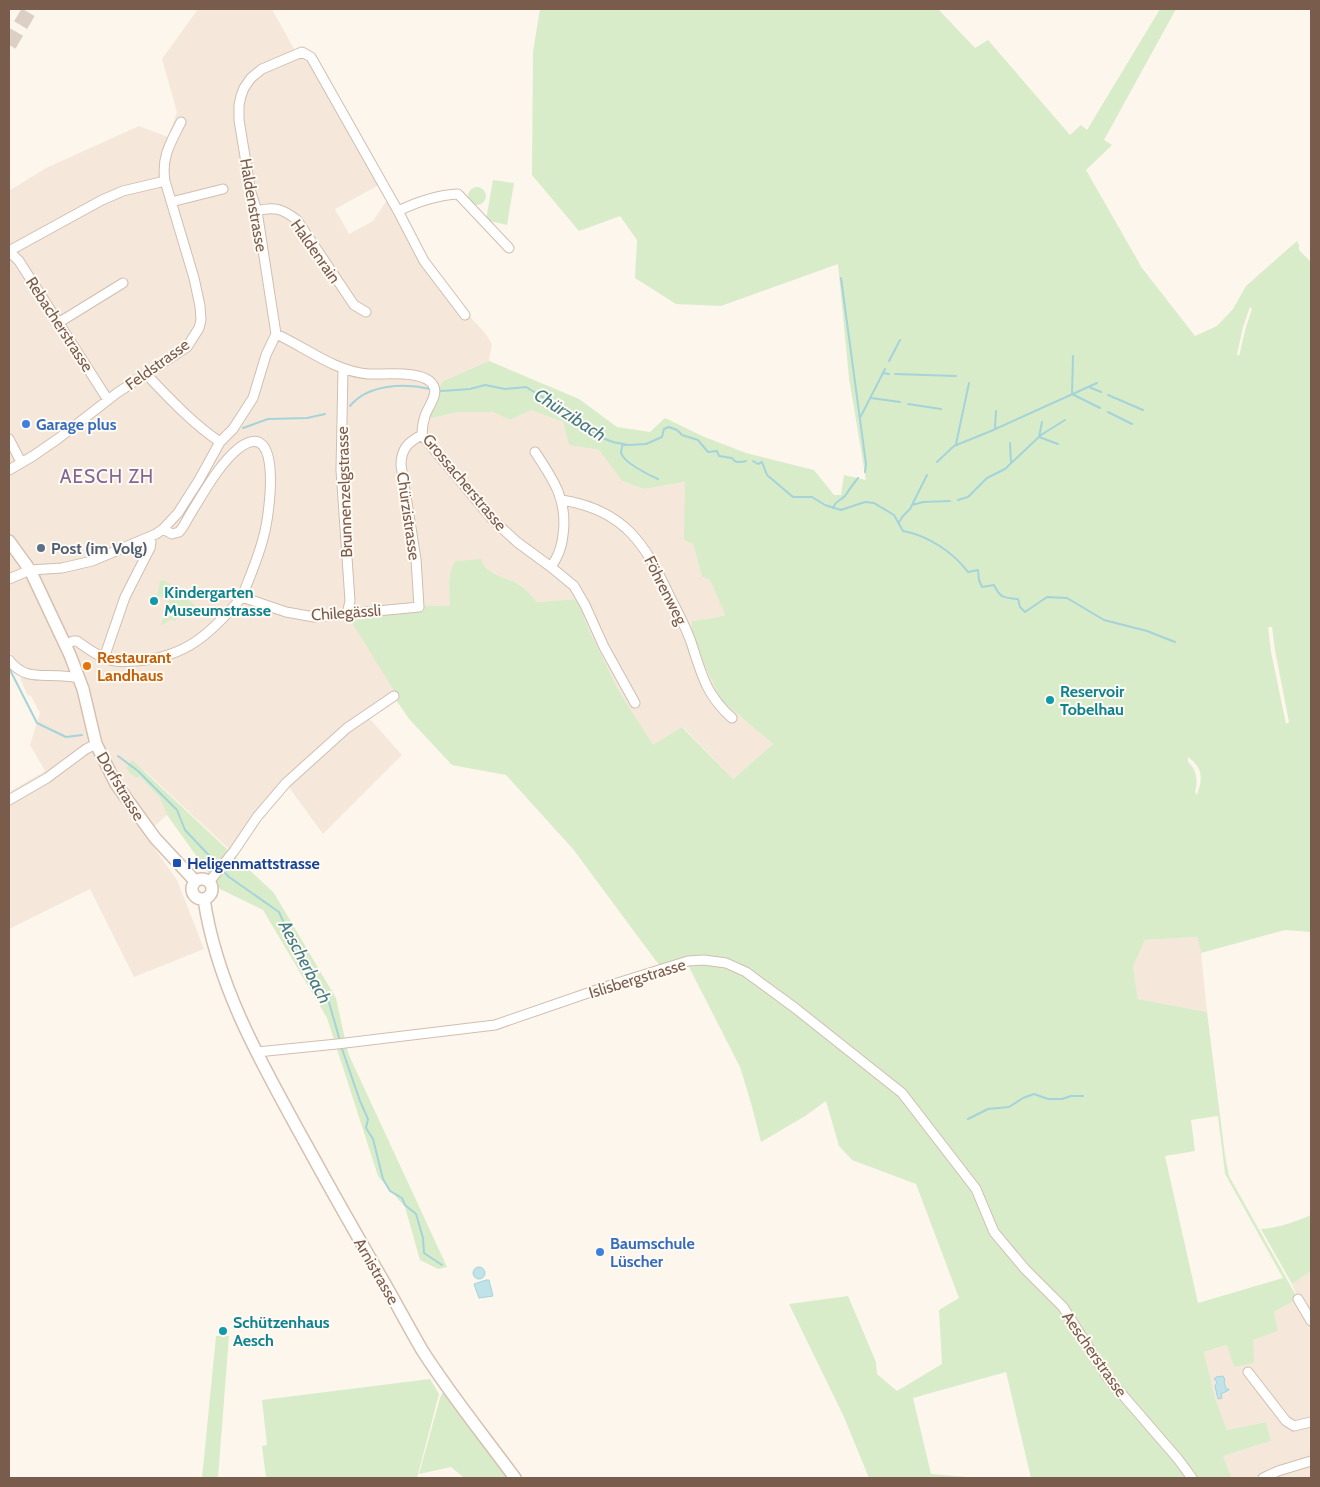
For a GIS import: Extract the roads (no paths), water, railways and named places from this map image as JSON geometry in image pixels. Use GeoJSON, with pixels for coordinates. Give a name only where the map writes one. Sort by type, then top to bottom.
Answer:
{"type":"FeatureCollection","features":[{"type":"Feature","properties":{"kind":"street","name":"Haldenstrasse"},"geometry":{"type":"LineString","coordinates":[[276,334],[257,211],[251,193],[238,120],[239,105],[244,88],[251,78],[262,69],[302,52],[314,62],[424,261],[465,315]]}},
{"type":"Feature","properties":{"kind":"street","name":"Feldstrasse"},"geometry":{"type":"LineString","coordinates":[[9,470],[33,456],[108,400],[187,347],[199,328],[201,320],[200,306],[194,278],[163,170],[165,155],[181,122]]}},
{"type":"Feature","properties":{"kind":"street"},"geometry":{"type":"LineString","coordinates":[[9,251],[102,200],[123,191],[165,181]]}},
{"type":"Feature","properties":{"kind":"street"},"geometry":{"type":"LineString","coordinates":[[171,202],[223,190]]}},
{"type":"Feature","properties":{"kind":"street"},"geometry":{"type":"LineString","coordinates":[[398,211],[413,204],[458,194],[509,248]]}},
{"type":"Feature","properties":{"kind":"street","name":"Haldenrain"},"geometry":{"type":"LineString","coordinates":[[257,211],[275,208],[287,212],[297,220],[354,305],[366,312]]}},
{"type":"Feature","properties":{"kind":"street","name":"Rebacherstrasse"},"geometry":{"type":"LineString","coordinates":[[9,251],[20,261],[108,400]]}},
{"type":"Feature","properties":{"kind":"street"},"geometry":{"type":"LineString","coordinates":[[58,323],[123,283]]}},
{"type":"Feature","properties":{"kind":"street"},"geometry":{"type":"LineString","coordinates":[[9,579],[30,570],[62,568],[92,561],[149,538],[163,529],[178,513],[220,442],[233,429],[253,398],[266,355],[276,334]]}},
{"type":"Feature","properties":{"kind":"street","name":"Grossacherstrasse"},"geometry":{"type":"LineString","coordinates":[[276,334],[343,369],[369,374],[408,374],[429,380],[434,390],[422,425],[422,435],[492,519],[517,542],[574,586],[604,647],[635,702]]}},
{"type":"Feature","properties":{"kind":"street","name":"Brunnenzelgstrasse"},"geometry":{"type":"LineString","coordinates":[[343,369],[341,470],[350,601],[347,614]]}},
{"type":"Feature","properties":{"kind":"street"},"geometry":{"type":"LineString","coordinates":[[146,374],[181,410],[220,442]]}},
{"type":"Feature","properties":{"kind":"street","name":"Chürzistrasse"},"geometry":{"type":"LineString","coordinates":[[419,606],[416,559],[401,457],[412,440],[422,435]]}},
{"type":"Feature","properties":{"kind":"street"},"geometry":{"type":"LineString","coordinates":[[9,439],[22,462]]}},
{"type":"Feature","properties":{"kind":"street"},"geometry":{"type":"LineString","coordinates":[[65,645],[76,641],[104,658],[121,662],[148,660],[165,657],[189,646],[206,635],[224,619],[242,597],[265,533],[270,496],[269,463],[267,450],[264,445],[254,442],[244,445],[230,456],[179,532],[172,534],[163,529]]}},
{"type":"Feature","properties":{"kind":"street"},"geometry":{"type":"LineString","coordinates":[[535,452],[554,481],[562,500],[564,515],[562,541],[558,555],[551,567]]}},
{"type":"Feature","properties":{"kind":"street","name":"Föhrenweg"},"geometry":{"type":"LineString","coordinates":[[562,500],[594,508],[612,518],[631,532],[643,546],[655,565],[683,623],[702,676],[715,700],[732,718]]}},
{"type":"Feature","properties":{"kind":"street"},"geometry":{"type":"LineString","coordinates":[[104,658],[125,597],[150,548],[151,542],[149,538]]}},
{"type":"Feature","properties":{"kind":"street","name":"Dorfstrasse"},"geometry":{"type":"LineString","coordinates":[[9,541],[30,570],[65,645],[79,677],[96,744],[116,784],[155,838],[195,881]]}},
{"type":"Feature","properties":{"kind":"street","name":"Chilegässli"},"geometry":{"type":"LineString","coordinates":[[242,597],[286,612],[314,617],[419,606]]}},
{"type":"Feature","properties":{"kind":"street"},"geometry":{"type":"LineString","coordinates":[[9,660],[13,665],[31,675],[79,677]]}},
{"type":"Feature","properties":{"kind":"street"},"geometry":{"type":"LineString","coordinates":[[209,882],[257,817],[286,783],[347,728],[394,696]]}},
{"type":"Feature","properties":{"kind":"street"},"geometry":{"type":"LineString","coordinates":[[9,800],[47,778],[86,749],[96,744]]}},
{"type":"Feature","properties":{"kind":"street"},"geometry":{"type":"LineString","coordinates":[[204,879],[209,882],[212,887],[212,893],[204,899],[198,899],[193,894],[192,887],[195,881],[204,879]]}},
{"type":"Feature","properties":{"kind":"street"},"geometry":{"type":"LineString","coordinates":[[204,899],[214,949],[237,1008],[257,1052]]}},
{"type":"Feature","properties":{"kind":"street","name":"Islisbergstrasse"},"geometry":{"type":"LineString","coordinates":[[257,1052],[342,1044],[495,1024],[688,961],[704,960],[726,963],[746,972],[795,1008],[902,1093],[976,1189],[994,1232]]}},
{"type":"Feature","properties":{"kind":"street","name":"Arnistrasse"},"geometry":{"type":"LineString","coordinates":[[257,1052],[318,1166],[422,1349],[515,1478]]}},
{"type":"Feature","properties":{"kind":"street","name":"Aescherstrasse"},"geometry":{"type":"LineString","coordinates":[[994,1232],[1025,1269],[1063,1307],[1108,1378],[1178,1459],[1192,1478]]}},
{"type":"Feature","properties":{"kind":"street"},"geometry":{"type":"LineString","coordinates":[[1298,1299],[1311,1321]]}},
{"type":"Feature","properties":{"kind":"street"},"geometry":{"type":"LineString","coordinates":[[1248,1372],[1286,1421],[1294,1426],[1311,1422]]}},
{"type":"Feature","properties":{"kind":"street"},"geometry":{"type":"LineString","coordinates":[[1263,1478],[1288,1467],[1311,1461]]}},
{"type":"Feature","properties":{"kind":"water"},"geometry":{"type":"Polygon","coordinates":[[[477,1267],[481,1267],[485,1273],[481,1279],[477,1279],[473,1275],[473,1271],[477,1267]]]}},
{"type":"Feature","properties":{"kind":"water"},"geometry":{"type":"Polygon","coordinates":[[[489,1280],[493,1296],[479,1298],[474,1284],[489,1280]]]}},
{"type":"Feature","properties":{"kind":"water"},"geometry":{"type":"Polygon","coordinates":[[[1223,1376],[1226,1389],[1229,1390],[1221,1394],[1222,1398],[1218,1399],[1215,1386],[1217,1382],[1214,1379],[1223,1376]]]}},
{"type":"Feature","properties":{"kind":"waterway"},"geometry":{"type":"LineString","coordinates":[[841,278],[866,464],[865,472]]}},
{"type":"Feature","properties":{"kind":"waterway"},"geometry":{"type":"LineString","coordinates":[[889,361],[900,340]]}},
{"type":"Feature","properties":{"kind":"waterway"},"geometry":{"type":"LineString","coordinates":[[1073,356],[1072,394],[1100,408]]}},
{"type":"Feature","properties":{"kind":"waterway"},"geometry":{"type":"LineString","coordinates":[[861,416],[885,369]]}},
{"type":"Feature","properties":{"kind":"waterway"},"geometry":{"type":"LineString","coordinates":[[883,373],[889,374]]}},
{"type":"Feature","properties":{"kind":"waterway"},"geometry":{"type":"LineString","coordinates":[[895,374],[956,376]]}},
{"type":"Feature","properties":{"kind":"waterway"},"geometry":{"type":"LineString","coordinates":[[956,444],[969,383]]}},
{"type":"Feature","properties":{"kind":"waterway"},"geometry":{"type":"LineString","coordinates":[[937,462],[954,446],[1097,383]]}},
{"type":"Feature","properties":{"kind":"waterway","name":"Chürzibach"},"geometry":{"type":"LineString","coordinates":[[437,390],[470,389],[485,385],[505,389],[526,387],[572,415],[597,436],[613,442],[628,445],[646,444],[662,437],[664,429],[669,427],[677,430],[682,435],[698,440],[708,452],[717,451],[719,456],[732,458],[737,462],[746,461]]}},
{"type":"Feature","properties":{"kind":"waterway","name":"Chürzibach"},"geometry":{"type":"LineString","coordinates":[[350,406],[366,393],[376,389],[398,386],[430,389]]}},
{"type":"Feature","properties":{"kind":"waterway"},"geometry":{"type":"LineString","coordinates":[[1089,387],[1101,392]]}},
{"type":"Feature","properties":{"kind":"waterway"},"geometry":{"type":"LineString","coordinates":[[1108,395],[1143,410]]}},
{"type":"Feature","properties":{"kind":"waterway"},"geometry":{"type":"LineString","coordinates":[[871,398],[900,402]]}},
{"type":"Feature","properties":{"kind":"waterway"},"geometry":{"type":"LineString","coordinates":[[908,404],[941,409]]}},
{"type":"Feature","properties":{"kind":"waterway"},"geometry":{"type":"LineString","coordinates":[[995,428],[996,411]]}},
{"type":"Feature","properties":{"kind":"waterway"},"geometry":{"type":"LineString","coordinates":[[1108,412],[1132,424]]}},
{"type":"Feature","properties":{"kind":"waterway","name":"Chürzibach"},"geometry":{"type":"LineString","coordinates":[[243,428],[268,419],[307,418],[325,414]]}},
{"type":"Feature","properties":{"kind":"waterway"},"geometry":{"type":"LineString","coordinates":[[958,500],[968,497],[987,478],[1005,469],[1041,435],[1065,420]]}},
{"type":"Feature","properties":{"kind":"waterway"},"geometry":{"type":"LineString","coordinates":[[1042,422],[1039,437],[1058,444]]}},
{"type":"Feature","properties":{"kind":"waterway"},"geometry":{"type":"LineString","coordinates":[[1010,443],[1011,463]]}},
{"type":"Feature","properties":{"kind":"waterway"},"geometry":{"type":"LineString","coordinates":[[623,444],[621,452],[626,460],[636,468],[658,479]]}},
{"type":"Feature","properties":{"kind":"waterway","name":"Chürzibach"},"geometry":{"type":"LineString","coordinates":[[753,461],[758,464],[762,462],[767,475],[793,497],[812,497],[825,505],[841,510],[865,502],[874,503],[894,515],[903,531],[930,540],[947,551],[968,572],[978,570],[982,587],[994,585],[998,593],[1003,596],[1018,599],[1020,607],[1025,612],[1047,597],[1067,598],[1104,620],[1147,631],[1175,642]]}},
{"type":"Feature","properties":{"kind":"waterway"},"geometry":{"type":"LineString","coordinates":[[899,522],[910,509],[927,475]]}},
{"type":"Feature","properties":{"kind":"waterway"},"geometry":{"type":"LineString","coordinates":[[833,508],[836,502],[845,496],[858,478]]}},
{"type":"Feature","properties":{"kind":"waterway"},"geometry":{"type":"LineString","coordinates":[[912,505],[923,502],[950,501]]}},
{"type":"Feature","properties":{"kind":"waterway","name":"Aescherbach"},"geometry":{"type":"LineString","coordinates":[[9,668],[37,723],[66,737],[82,735]]}},
{"type":"Feature","properties":{"kind":"waterway","name":"Aescherbach"},"geometry":{"type":"LineString","coordinates":[[118,756],[138,771],[177,810],[185,830],[219,866]]}},
{"type":"Feature","properties":{"kind":"waterway","name":"Aescherbach"},"geometry":{"type":"LineString","coordinates":[[222,870],[279,912],[301,962],[328,999],[340,1041]]}},
{"type":"Feature","properties":{"kind":"waterway","name":"Aescherbach"},"geometry":{"type":"LineString","coordinates":[[341,1046],[368,1119],[366,1128],[373,1139],[383,1179],[390,1191],[402,1198],[405,1205],[416,1214],[423,1238],[424,1253],[442,1265]]}},
{"type":"Feature","properties":{"kind":"waterway"},"geometry":{"type":"LineString","coordinates":[[968,1119],[988,1109],[1009,1107],[1023,1098],[1034,1094],[1048,1099],[1083,1096]]}},
{"type":"Feature","properties":{"kind":"tunnel"},"geometry":{"type":"LineString","coordinates":[[9,45],[30,9]]}},
{"type":"Feature","properties":{"kind":"place","name":"Garage plus"},"geometry":{"type":"Point","coordinates":[26,424]}},
{"type":"Feature","properties":{"kind":"place","name":"Post (im Volg)"},"geometry":{"type":"Point","coordinates":[41,548]}},
{"type":"Feature","properties":{"kind":"place","name":"Kindergarten Museumstrasse"},"geometry":{"type":"Point","coordinates":[154,601]}},
{"type":"Feature","properties":{"kind":"place","name":"Restaurant Landhaus"},"geometry":{"type":"Point","coordinates":[87,666]}},
{"type":"Feature","properties":{"kind":"place","name":"Reservoir Tobelhau"},"geometry":{"type":"Point","coordinates":[1050,700]}},
{"type":"Feature","properties":{"kind":"place","name":"Heligenmattstrasse"},"geometry":{"type":"Point","coordinates":[177,863]}},
{"type":"Feature","properties":{"kind":"place","name":"Baumschule Lüscher"},"geometry":{"type":"Point","coordinates":[600,1252]}},
{"type":"Feature","properties":{"kind":"place","name":"Schützenhaus Aesch"},"geometry":{"type":"Point","coordinates":[223,1331]}},
{"type":"Feature","properties":{"kind":"district","name":"AESCH ZH"},"geometry":{"type":"Point","coordinates":[107,476]}}]}
